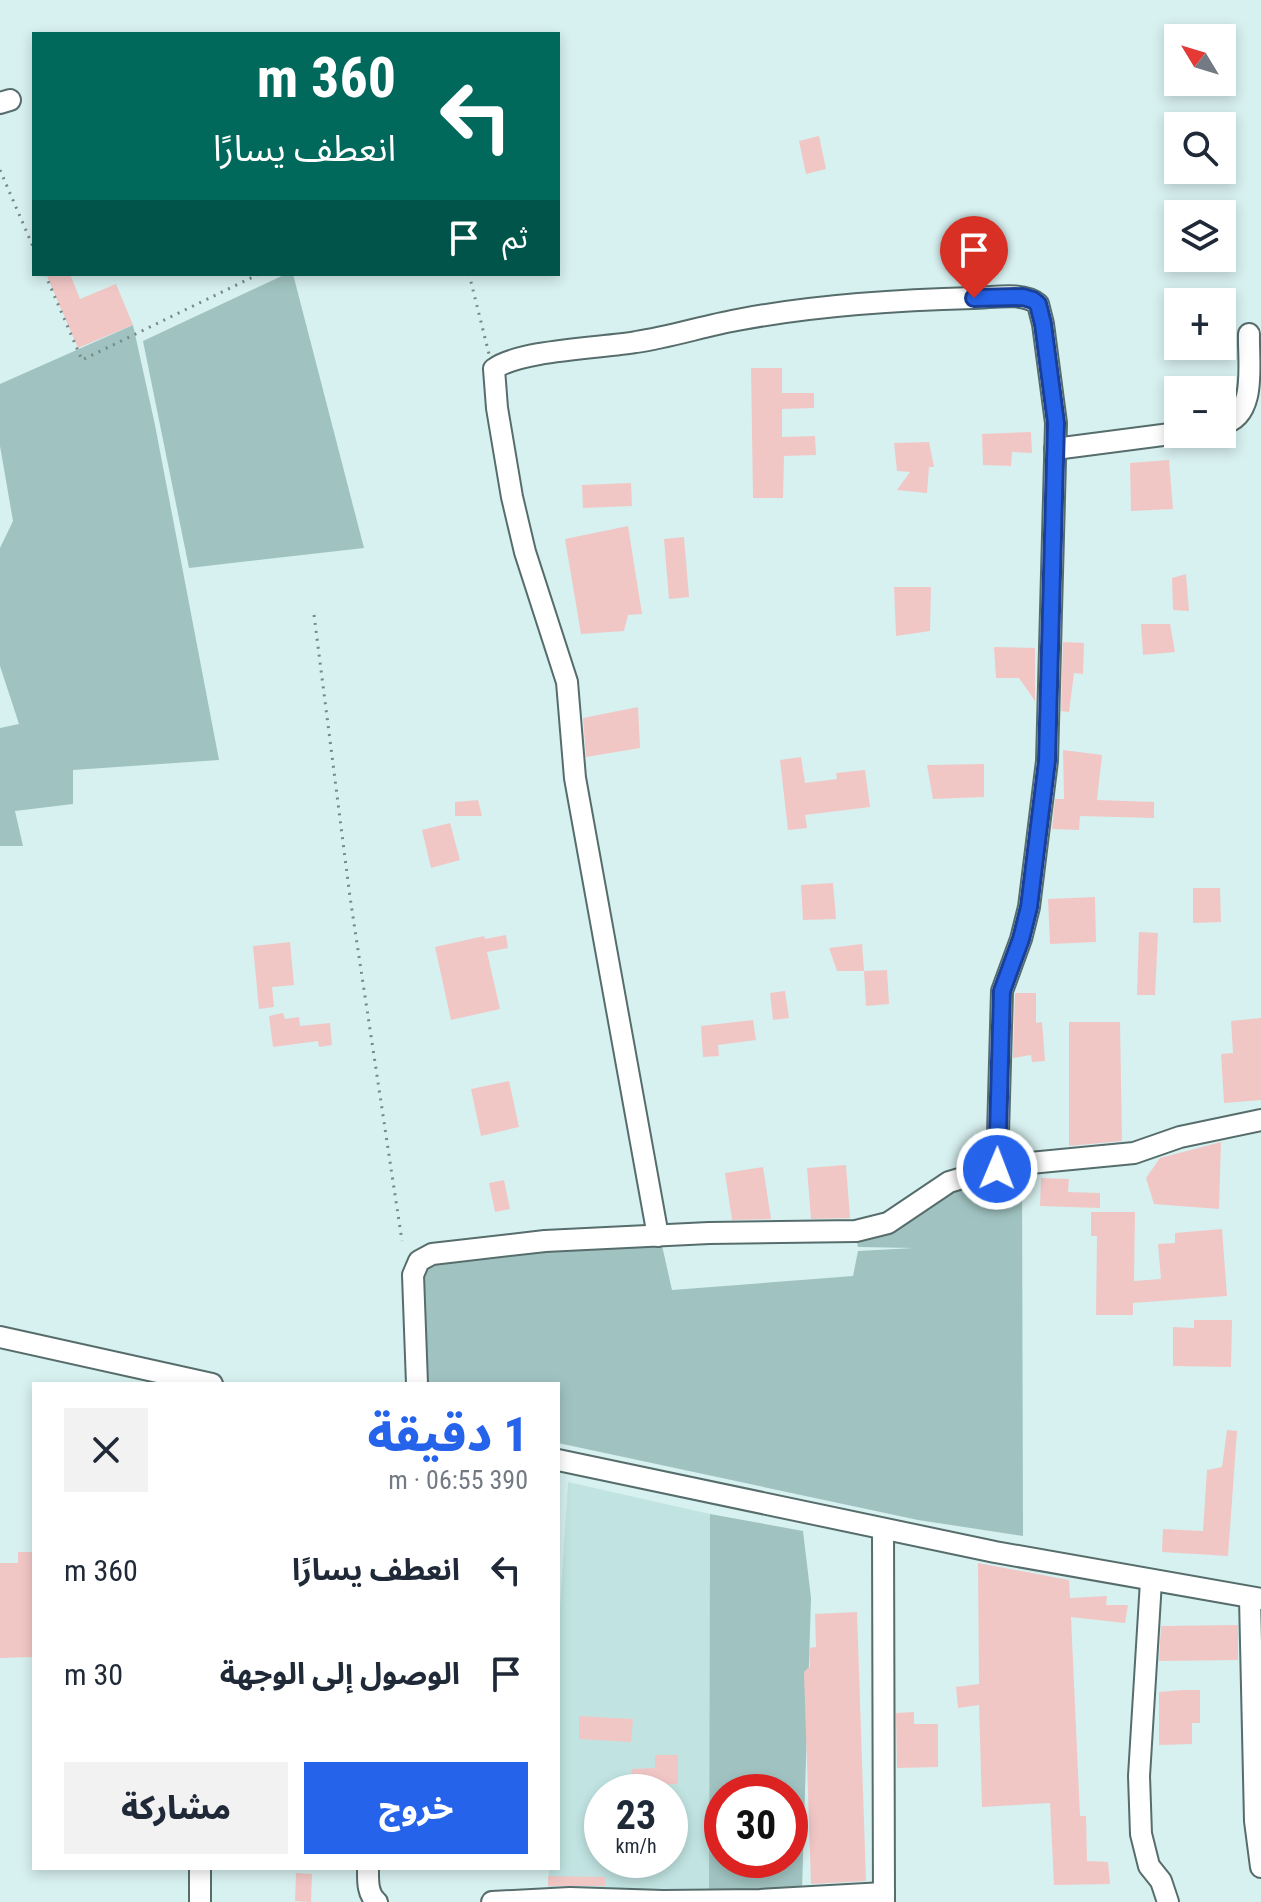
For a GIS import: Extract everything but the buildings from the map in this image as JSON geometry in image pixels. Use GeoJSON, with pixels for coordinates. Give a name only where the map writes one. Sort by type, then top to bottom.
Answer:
{"type":"FeatureCollection","features":[{"type":"Feature","properties":{"kind":"street"},"geometry":{"type":"LineString","coordinates":[[658,1236],[575,778],[567,682],[525,552],[497,408],[494,369],[500,364],[522,358],[638,342],[738,320],[838,305],[1023,297],[1038,304],[1056,423],[1047,761],[1029,907],[1002,991],[997,1169]]}},
{"type":"Feature","properties":{"kind":"street"},"geometry":{"type":"LineString","coordinates":[[1236,418],[1247,402],[1249,334]]}},
{"type":"Feature","properties":{"kind":"street"},"geometry":{"type":"LineString","coordinates":[[1055,449],[1164,435]]}},
{"type":"Feature","properties":{"kind":"street"},"geometry":{"type":"LineString","coordinates":[[417,1382],[413,1275],[419,1261],[432,1254],[545,1241],[856,1231],[888,1223],[949,1182],[1030,1163],[1134,1153],[1180,1137],[1261,1120]]}},
{"type":"Feature","properties":{"kind":"street"},"geometry":{"type":"LineString","coordinates":[[0,1337],[203,1382]]}},
{"type":"Feature","properties":{"kind":"street"},"geometry":{"type":"LineString","coordinates":[[560,1460],[883,1530],[1255,1598],[1255,1821],[1261,1867]]}},
{"type":"Feature","properties":{"kind":"street"},"geometry":{"type":"LineString","coordinates":[[492,1902],[570,1898],[663,1901],[884,1897],[883,1530]]}},
{"type":"Feature","properties":{"kind":"street"},"geometry":{"type":"LineString","coordinates":[[1151,1581],[1139,1776],[1141,1834],[1149,1866],[1161,1881],[1168,1902]]}},
{"type":"Feature","properties":{"kind":"street"},"geometry":{"type":"LineString","coordinates":[[200,1870],[200,1902]]}},
{"type":"Feature","properties":{"kind":"street"},"geometry":{"type":"LineString","coordinates":[[368,1870],[369,1886],[377,1902]]}},
{"type":"Feature","properties":{"kind":"path"},"geometry":{"type":"LineString","coordinates":[[0,170],[32,244]]}},
{"type":"Feature","properties":{"kind":"path"},"geometry":{"type":"LineString","coordinates":[[46,276],[82,360],[255,276]]}},
{"type":"Feature","properties":{"kind":"path"},"geometry":{"type":"LineString","coordinates":[[469,276],[494,369]]}},
{"type":"Feature","properties":{"kind":"path"},"geometry":{"type":"LineString","coordinates":[[314,615],[350,897],[402,1241]]}},
{"type":"Feature","properties":{"kind":"shaded area"},"geometry":{"type":"Polygon","coordinates":[[[282,276],[294,276],[364,548],[189,568],[143,341],[282,276]]]}},
{"type":"Feature","properties":{"kind":"shaded area"},"geometry":{"type":"Polygon","coordinates":[[[133,325],[219,760],[73,770],[73,804],[15,811],[23,846],[0,846],[0,728],[19,724],[0,666],[0,548],[13,521],[0,446],[0,384],[133,325]]]}},
{"type":"Feature","properties":{"kind":"shaded area"},"geometry":{"type":"Polygon","coordinates":[[[1022,1175],[1023,1536],[918,1520],[560,1443],[560,1382],[426,1382],[421,1274],[426,1266],[568,1244],[661,1241],[672,1290],[853,1276],[858,1251],[914,1248],[858,1247],[856,1238],[980,1178],[1022,1175]]]}},
{"type":"Feature","properties":{"kind":"shaded area"},"geometry":{"type":"Polygon","coordinates":[[[568,1482],[710,1514],[709,1774],[704,1774],[704,1878],[709,1878],[709,1891],[548,1892],[549,1870],[560,1870],[560,1606],[568,1482]]]}},
{"type":"Feature","properties":{"kind":"shaded area"},"geometry":{"type":"Polygon","coordinates":[[[710,1514],[803,1531],[811,1598],[806,1774],[709,1774],[710,1514]]]}},
{"type":"Feature","properties":{"kind":"shaded area"},"geometry":{"type":"Polygon","coordinates":[[[709,1878],[802,1878],[802,1890],[709,1891],[709,1878]]]}},
{"type":"Feature","properties":{"kind":"route"},"geometry":{"type":"LineString","coordinates":[[974,298],[1023,297],[1038,304],[1056,423],[1047,761],[1029,907],[1002,991],[997,1169]]}}]}
